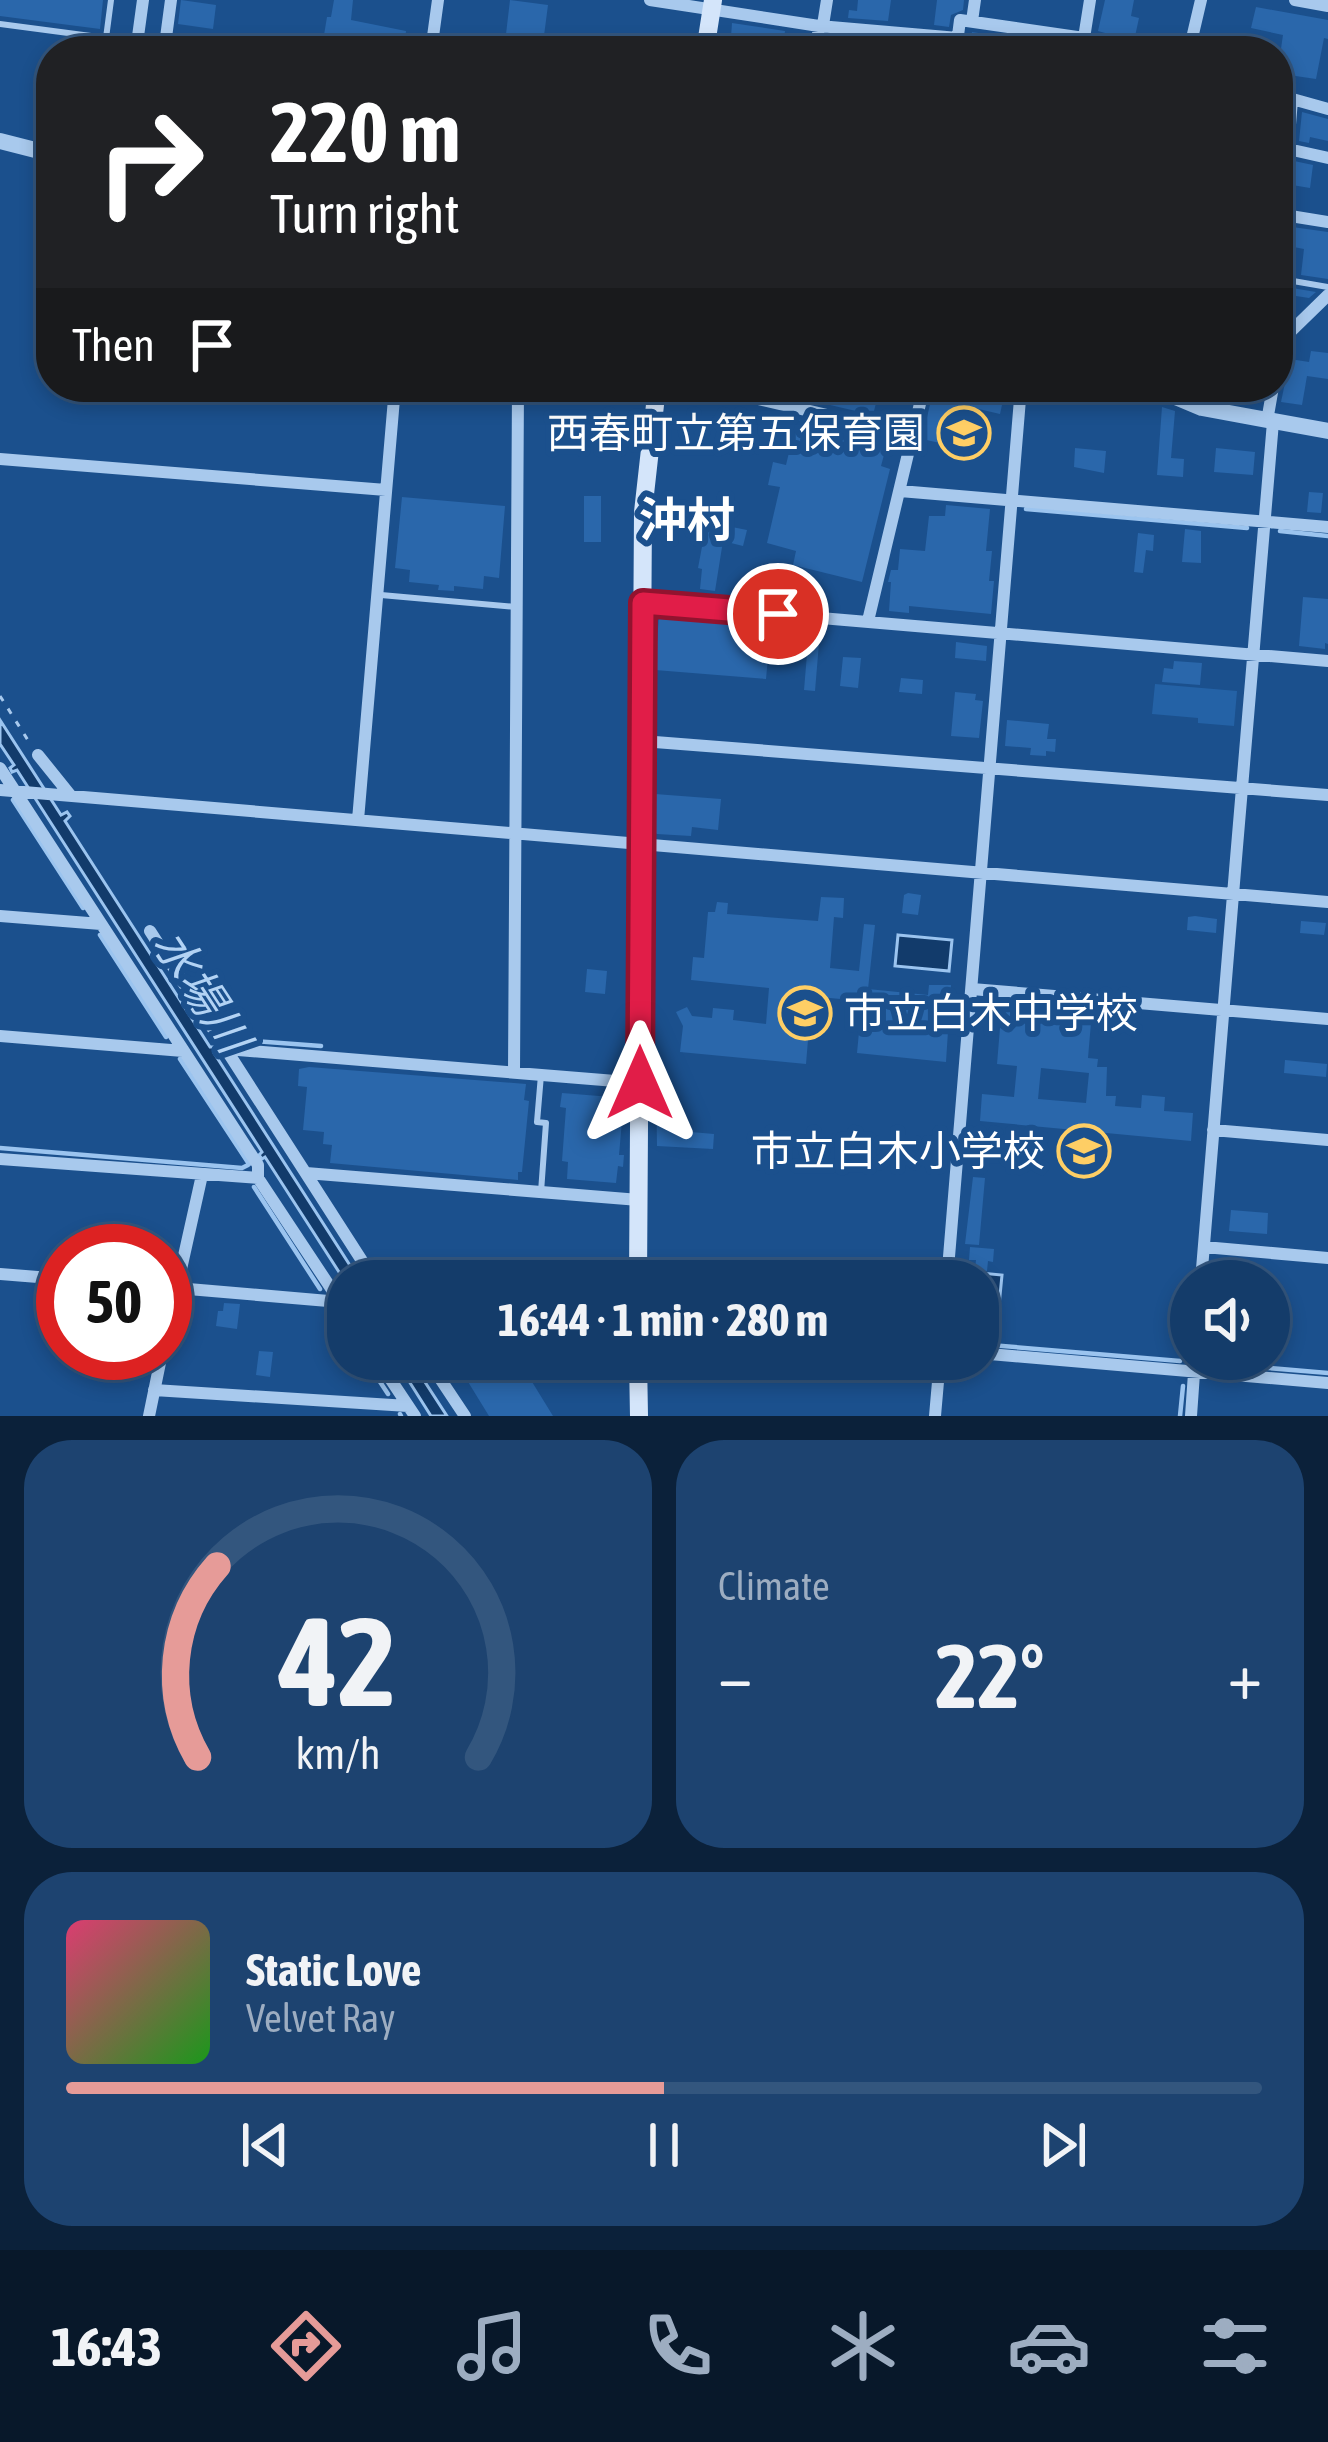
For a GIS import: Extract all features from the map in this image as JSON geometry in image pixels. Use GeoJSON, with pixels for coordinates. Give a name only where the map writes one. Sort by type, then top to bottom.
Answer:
{"type":"FeatureCollection","features":[{"type":"Feature","properties":{"kind":"main road"},"geometry":{"type":"LineString","coordinates":[[708,36],[712,4]]}},
{"type":"Feature","properties":{"kind":"main road"},"geometry":{"type":"LineString","coordinates":[[638,1260],[645,482],[655,402]]}},
{"type":"Feature","properties":{"kind":"main road"},"geometry":{"type":"LineString","coordinates":[[638,1380],[639,1416]]}},
{"type":"Feature","properties":{"kind":"street"},"geometry":{"type":"LineString","coordinates":[[138,36],[143,0]]}},
{"type":"Feature","properties":{"kind":"street"},"geometry":{"type":"LineString","coordinates":[[166,36],[171,0]]}},
{"type":"Feature","properties":{"kind":"street"},"geometry":{"type":"LineString","coordinates":[[433,36],[438,0]]}},
{"type":"Feature","properties":{"kind":"street"},"geometry":{"type":"LineString","coordinates":[[650,0],[712,4],[893,36]]}},
{"type":"Feature","properties":{"kind":"street"},"geometry":{"type":"LineString","coordinates":[[819,36],[827,0]]}},
{"type":"Feature","properties":{"kind":"street"},"geometry":{"type":"LineString","coordinates":[[972,20],[975,0]]}},
{"type":"Feature","properties":{"kind":"street"},"geometry":{"type":"LineString","coordinates":[[1080,36],[1090,0]]}},
{"type":"Feature","properties":{"kind":"street"},"geometry":{"type":"LineString","coordinates":[[1193,36],[1201,0]]}},
{"type":"Feature","properties":{"kind":"street"},"geometry":{"type":"LineString","coordinates":[[1295,0],[1328,6]]}},
{"type":"Feature","properties":{"kind":"street"},"geometry":{"type":"LineString","coordinates":[[958,36],[960,20],[972,20],[1049,36]]}},
{"type":"Feature","properties":{"kind":"street"},"geometry":{"type":"LineString","coordinates":[[1293,100],[1328,110]]}},
{"type":"Feature","properties":{"kind":"street"},"geometry":{"type":"LineString","coordinates":[[0,141],[36,150]]}},
{"type":"Feature","properties":{"kind":"street"},"geometry":{"type":"LineString","coordinates":[[1293,150],[1328,158]]}},
{"type":"Feature","properties":{"kind":"street"},"geometry":{"type":"LineString","coordinates":[[1293,217],[1328,223]]}},
{"type":"Feature","properties":{"kind":"street"},"geometry":{"type":"LineString","coordinates":[[1293,325],[1328,291]]}},
{"type":"Feature","properties":{"kind":"street"},"geometry":{"type":"LineString","coordinates":[[358,820],[394,402]]}},
{"type":"Feature","properties":{"kind":"street"},"geometry":{"type":"LineString","coordinates":[[514,1072],[518,402]]}},
{"type":"Feature","properties":{"kind":"street"},"geometry":{"type":"LineString","coordinates":[[771,402],[913,435]]}},
{"type":"Feature","properties":{"kind":"street"},"geometry":{"type":"LineString","coordinates":[[868,621],[921,402]]}},
{"type":"Feature","properties":{"kind":"street"},"geometry":{"type":"LineString","coordinates":[[949,1260],[1020,402]]}},
{"type":"Feature","properties":{"kind":"street"},"geometry":{"type":"LineString","coordinates":[[1188,402],[1328,431]]}},
{"type":"Feature","properties":{"kind":"street"},"geometry":{"type":"LineString","coordinates":[[1203,1260],[1272,402]]}},
{"type":"Feature","properties":{"kind":"street"},"geometry":{"type":"LineString","coordinates":[[0,459],[386,490]]}},
{"type":"Feature","properties":{"kind":"street"},"geometry":{"type":"LineString","coordinates":[[900,491],[1328,527]]}},
{"type":"Feature","properties":{"kind":"street"},"geometry":{"type":"LineString","coordinates":[[643,603],[1328,661]]}},
{"type":"Feature","properties":{"kind":"street"},"geometry":{"type":"LineString","coordinates":[[642,741],[1328,795]]}},
{"type":"Feature","properties":{"kind":"street"},"geometry":{"type":"LineString","coordinates":[[38,755],[69,797]]}},
{"type":"Feature","properties":{"kind":"street"},"geometry":{"type":"LineString","coordinates":[[0,768],[258,1165],[258,1178],[327,1282]]}},
{"type":"Feature","properties":{"kind":"street"},"geometry":{"type":"LineString","coordinates":[[13,791],[1328,902]]}},
{"type":"Feature","properties":{"kind":"street"},"geometry":{"type":"LineString","coordinates":[[0,916],[100,924]]}},
{"type":"Feature","properties":{"kind":"street"},"geometry":{"type":"LineString","coordinates":[[150,932],[362,1260]]}},
{"type":"Feature","properties":{"kind":"street"},"geometry":{"type":"LineString","coordinates":[[972,989],[1328,1019]]}},
{"type":"Feature","properties":{"kind":"street"},"geometry":{"type":"LineString","coordinates":[[0,1036],[183,1051]]}},
{"type":"Feature","properties":{"kind":"street"},"geometry":{"type":"LineString","coordinates":[[226,1048],[640,1083]]}},
{"type":"Feature","properties":{"kind":"street"},"geometry":{"type":"LineString","coordinates":[[1213,1130],[1328,1140]]}},
{"type":"Feature","properties":{"kind":"street"},"geometry":{"type":"LineString","coordinates":[[0,1159],[258,1178]]}},
{"type":"Feature","properties":{"kind":"street"},"geometry":{"type":"LineString","coordinates":[[306,1173],[639,1200]]}},
{"type":"Feature","properties":{"kind":"street"},"geometry":{"type":"LineString","coordinates":[[188,1224],[202,1174]]}},
{"type":"Feature","properties":{"kind":"street"},"geometry":{"type":"LineString","coordinates":[[1204,1247],[1328,1258]]}},
{"type":"Feature","properties":{"kind":"street"},"geometry":{"type":"LineString","coordinates":[[0,1274],[36,1277]]}},
{"type":"Feature","properties":{"kind":"street"},"geometry":{"type":"LineString","coordinates":[[192,1290],[327,1306]]}},
{"type":"Feature","properties":{"kind":"street"},"geometry":{"type":"LineString","coordinates":[[999,1354],[1170,1365]]}},
{"type":"Feature","properties":{"kind":"street"},"geometry":{"type":"LineString","coordinates":[[1290,1378],[1328,1383]]}},
{"type":"Feature","properties":{"kind":"street"},"geometry":{"type":"LineString","coordinates":[[148,1416],[156,1380]]}},
{"type":"Feature","properties":{"kind":"street"},"geometry":{"type":"LineString","coordinates":[[391,1380],[412,1411]]}},
{"type":"Feature","properties":{"kind":"street"},"geometry":{"type":"LineString","coordinates":[[441,1380],[465,1416]]}},
{"type":"Feature","properties":{"kind":"street"},"geometry":{"type":"LineString","coordinates":[[935,1416],[938,1380]]}},
{"type":"Feature","properties":{"kind":"street"},"geometry":{"type":"LineString","coordinates":[[1191,1416],[1194,1380]]}},
{"type":"Feature","properties":{"kind":"street"},"geometry":{"type":"LineString","coordinates":[[154,1390],[412,1411]]}},
{"type":"Feature","properties":{"kind":"lane"},"geometry":{"type":"LineString","coordinates":[[106,36],[111,0]]}},
{"type":"Feature","properties":{"kind":"lane"},"geometry":{"type":"LineString","coordinates":[[0,24],[91,36]]}},
{"type":"Feature","properties":{"kind":"lane"},"geometry":{"type":"LineString","coordinates":[[1293,281],[1328,291]]}},
{"type":"Feature","properties":{"kind":"lane"},"geometry":{"type":"LineString","coordinates":[[1221,412],[1223,402]]}},
{"type":"Feature","properties":{"kind":"lane"},"geometry":{"type":"LineString","coordinates":[[377,595],[516,608]]}},
{"type":"Feature","properties":{"kind":"lane"},"geometry":{"type":"LineString","coordinates":[[541,1075],[537,1122],[546,1123],[541,1192]]}},
{"type":"Feature","properties":{"kind":"path"},"geometry":{"type":"LineString","coordinates":[[0,696],[38,755]]}},
{"type":"Feature","properties":{"kind":"shaded area"},"geometry":{"type":"Polygon","coordinates":[[[1155,684],[1237,691],[1234,726],[1152,714],[1155,684]]]}},
{"type":"Feature","properties":{"kind":"shaded area"},"geometry":{"type":"Polygon","coordinates":[[[0,720],[61,815],[67,812],[70,816],[65,821],[210,1047],[216,1047],[214,1053],[347,1260],[331,1260],[265,1157],[259,1155],[262,1152],[17,770],[12,772],[14,765],[0,744],[0,720]]]}},
{"type":"Feature","properties":{"kind":"shaded area"},"geometry":{"type":"Polygon","coordinates":[[[898,935],[952,940],[949,971],[895,966],[898,935]]]}},
{"type":"Feature","properties":{"kind":"shaded area"},"geometry":{"type":"Polygon","coordinates":[[[408,1380],[424,1380],[447,1416],[431,1416],[408,1380]]]}},
{"type":"Feature","properties":{"kind":"building"},"geometry":{"type":"Polygon","coordinates":[[[0,0],[103,0],[100,29],[0,16],[0,0]]]}},
{"type":"Feature","properties":{"kind":"building"},"geometry":{"type":"Polygon","coordinates":[[[181,0],[216,5],[213,29],[178,24],[181,0]]]}},
{"type":"Feature","properties":{"kind":"building"},"geometry":{"type":"Polygon","coordinates":[[[334,0],[353,0],[351,20],[406,31],[405,36],[324,35],[327,17],[331,17],[334,0]]]}},
{"type":"Feature","properties":{"kind":"building"},"geometry":{"type":"Polygon","coordinates":[[[510,0],[548,5],[544,36],[506,36],[510,0]]]}},
{"type":"Feature","properties":{"kind":"building"},"geometry":{"type":"Polygon","coordinates":[[[858,0],[891,0],[888,21],[848,18],[849,10],[857,11],[858,0]]]}},
{"type":"Feature","properties":{"kind":"building"},"geometry":{"type":"Polygon","coordinates":[[[937,0],[964,0],[963,10],[951,15],[949,27],[934,25],[937,0]]]}},
{"type":"Feature","properties":{"kind":"building"},"geometry":{"type":"Polygon","coordinates":[[[1105,0],[1134,0],[1131,16],[1139,18],[1135,36],[1098,31],[1105,0]]]}},
{"type":"Feature","properties":{"kind":"building"},"geometry":{"type":"Polygon","coordinates":[[[1256,7],[1328,20],[1328,39],[1324,38],[1316,79],[1293,76],[1293,36],[1251,28],[1256,7]]]}},
{"type":"Feature","properties":{"kind":"building"},"geometry":{"type":"Polygon","coordinates":[[[732,23],[785,31],[784,36],[731,36],[732,23]]]}},
{"type":"Feature","properties":{"kind":"building"},"geometry":{"type":"Polygon","coordinates":[[[1302,112],[1328,119],[1328,141],[1310,137],[1309,143],[1299,141],[1302,112]]]}},
{"type":"Feature","properties":{"kind":"building"},"geometry":{"type":"Polygon","coordinates":[[[1294,161],[1313,165],[1310,188],[1293,185],[1294,161]]]}},
{"type":"Feature","properties":{"kind":"building"},"geometry":{"type":"Polygon","coordinates":[[[1293,227],[1328,232],[1328,279],[1301,275],[1304,249],[1293,247],[1293,227]]]}},
{"type":"Feature","properties":{"kind":"building"},"geometry":{"type":"Polygon","coordinates":[[[1293,288],[1316,292],[1309,298],[1296,296],[1293,310],[1293,288]]]}},
{"type":"Feature","properties":{"kind":"building"},"geometry":{"type":"Polygon","coordinates":[[[1311,351],[1328,353],[1328,379],[1307,376],[1302,405],[1281,402],[1293,402],[1293,359],[1309,362],[1311,351]]]}},
{"type":"Feature","properties":{"kind":"building"},"geometry":{"type":"Polygon","coordinates":[[[817,402],[876,402],[873,415],[817,402]]]}},
{"type":"Feature","properties":{"kind":"building"},"geometry":{"type":"Polygon","coordinates":[[[931,402],[1003,402],[1000,414],[957,407],[949,445],[922,439],[931,402]]]}},
{"type":"Feature","properties":{"kind":"building"},"geometry":{"type":"Polygon","coordinates":[[[1162,407],[1175,411],[1171,458],[1184,459],[1183,477],[1157,475],[1162,407]]]}},
{"type":"Feature","properties":{"kind":"building"},"geometry":{"type":"Polygon","coordinates":[[[797,419],[888,440],[881,466],[890,469],[862,582],[793,565],[796,551],[767,543],[780,487],[768,485],[773,462],[786,465],[797,419]]]}},
{"type":"Feature","properties":{"kind":"building"},"geometry":{"type":"Polygon","coordinates":[[[1075,448],[1106,451],[1104,473],[1074,467],[1075,448]]]}},
{"type":"Feature","properties":{"kind":"building"},"geometry":{"type":"Polygon","coordinates":[[[1216,448],[1255,452],[1253,475],[1214,472],[1216,448]]]}},
{"type":"Feature","properties":{"kind":"building"},"geometry":{"type":"Polygon","coordinates":[[[1309,492],[1323,493],[1321,513],[1307,512],[1309,492]]]}},
{"type":"Feature","properties":{"kind":"building"},"geometry":{"type":"Polygon","coordinates":[[[584,496],[601,496],[601,542],[584,542],[584,496]]]}},
{"type":"Feature","properties":{"kind":"building"},"geometry":{"type":"Polygon","coordinates":[[[402,497],[505,506],[499,578],[484,576],[483,589],[454,586],[454,591],[409,582],[410,570],[395,568],[402,497]]]}},
{"type":"Feature","properties":{"kind":"building"},"geometry":{"type":"Polygon","coordinates":[[[946,505],[990,509],[986,551],[992,551],[991,614],[909,606],[909,613],[889,611],[888,582],[891,570],[898,570],[900,549],[925,551],[929,516],[945,516],[946,505]]]}},
{"type":"Feature","properties":{"kind":"building"},"geometry":{"type":"Polygon","coordinates":[[[702,521],[747,530],[743,546],[723,541],[715,591],[700,589],[702,521]]]}},
{"type":"Feature","properties":{"kind":"building"},"geometry":{"type":"Polygon","coordinates":[[[1185,529],[1201,531],[1201,563],[1182,562],[1185,529]]]}},
{"type":"Feature","properties":{"kind":"building"},"geometry":{"type":"Polygon","coordinates":[[[1138,533],[1154,535],[1143,573],[1134,572],[1138,533]]]}},
{"type":"Feature","properties":{"kind":"building"},"geometry":{"type":"Polygon","coordinates":[[[760,569],[793,572],[790,600],[757,597],[760,569]]]}},
{"type":"Feature","properties":{"kind":"building"},"geometry":{"type":"Polygon","coordinates":[[[1303,597],[1328,599],[1325,649],[1299,646],[1303,597]]]}},
{"type":"Feature","properties":{"kind":"building"},"geometry":{"type":"Polygon","coordinates":[[[659,615],[771,625],[766,679],[655,670],[659,615]]]}},
{"type":"Feature","properties":{"kind":"building"},"geometry":{"type":"Polygon","coordinates":[[[808,642],[819,643],[815,691],[804,690],[808,642]]]}},
{"type":"Feature","properties":{"kind":"building"},"geometry":{"type":"Polygon","coordinates":[[[956,642],[987,646],[986,661],[955,658],[956,642]]]}},
{"type":"Feature","properties":{"kind":"building"},"geometry":{"type":"Polygon","coordinates":[[[843,657],[861,658],[858,688],[840,686],[843,657]]]}},
{"type":"Feature","properties":{"kind":"building"},"geometry":{"type":"Polygon","coordinates":[[[1174,661],[1202,663],[1200,685],[1162,682],[1164,668],[1173,669],[1174,661]]]}},
{"type":"Feature","properties":{"kind":"building"},"geometry":{"type":"Polygon","coordinates":[[[901,678],[923,680],[922,694],[899,692],[901,678]]]}},
{"type":"Feature","properties":{"kind":"building"},"geometry":{"type":"Polygon","coordinates":[[[955,692],[976,694],[975,700],[983,701],[979,738],[951,736],[955,692]]]}},
{"type":"Feature","properties":{"kind":"building"},"geometry":{"type":"Polygon","coordinates":[[[1007,720],[1049,724],[1047,739],[1056,739],[1055,752],[1030,755],[1031,748],[1005,746],[1007,720]]]}},
{"type":"Feature","properties":{"kind":"building"},"geometry":{"type":"Polygon","coordinates":[[[655,794],[721,799],[718,830],[692,827],[691,836],[657,834],[655,794]]]}},
{"type":"Feature","properties":{"kind":"building"},"geometry":{"type":"Polygon","coordinates":[[[908,893],[921,895],[918,915],[902,913],[908,893]]]}},
{"type":"Feature","properties":{"kind":"building"},"geometry":{"type":"Polygon","coordinates":[[[821,897],[844,898],[843,918],[834,917],[830,968],[859,971],[864,924],[875,925],[868,989],[928,995],[929,985],[951,985],[946,1062],[857,1053],[862,1001],[787,994],[784,1025],[801,1026],[800,1039],[808,1040],[806,1064],[680,1052],[683,1026],[676,1012],[687,1007],[692,1016],[712,1018],[713,1008],[734,1010],[733,1020],[766,1024],[769,988],[691,980],[693,957],[704,958],[708,912],[715,912],[717,902],[728,903],[727,914],[818,921],[821,897]]]}},
{"type":"Feature","properties":{"kind":"building"},"geometry":{"type":"Polygon","coordinates":[[[1188,917],[1217,919],[1216,933],[1187,930],[1188,917]]]}},
{"type":"Feature","properties":{"kind":"building"},"geometry":{"type":"Polygon","coordinates":[[[1301,921],[1326,923],[1324,935],[1300,933],[1301,921]]]}},
{"type":"Feature","properties":{"kind":"building"},"geometry":{"type":"Polygon","coordinates":[[[587,969],[607,971],[605,994],[585,992],[587,969]]]}},
{"type":"Feature","properties":{"kind":"building"},"geometry":{"type":"Polygon","coordinates":[[[983,1000],[1092,1011],[1088,1058],[1098,1059],[1097,1067],[1107,1067],[1106,1096],[1116,1096],[1115,1106],[1141,1108],[1142,1095],[1165,1097],[1164,1111],[1193,1113],[1191,1141],[980,1121],[982,1094],[1014,1097],[1017,1066],[997,1064],[1001,1016],[982,1015],[983,1000]],[[1041,1068],[1038,1099],[1086,1103],[1089,1073],[1041,1068]]]}},
{"type":"Feature","properties":{"kind":"building"},"geometry":{"type":"Polygon","coordinates":[[[1285,1060],[1327,1064],[1326,1077],[1284,1073],[1285,1060]]]}},
{"type":"Feature","properties":{"kind":"building"},"geometry":{"type":"Polygon","coordinates":[[[299,1069],[526,1084],[524,1100],[529,1101],[518,1180],[330,1163],[332,1145],[323,1144],[324,1132],[303,1130],[307,1087],[298,1086],[299,1069]]]}},
{"type":"Feature","properties":{"kind":"building"},"geometry":{"type":"Polygon","coordinates":[[[667,1081],[668,1130],[714,1134],[713,1149],[657,1146],[656,1082],[667,1081]]]}},
{"type":"Feature","properties":{"kind":"building"},"geometry":{"type":"Polygon","coordinates":[[[562,1093],[624,1098],[619,1155],[624,1155],[623,1167],[618,1166],[616,1183],[567,1179],[568,1162],[562,1161],[566,1108],[560,1107],[562,1093]]]}},
{"type":"Feature","properties":{"kind":"building"},"geometry":{"type":"Polygon","coordinates":[[[973,1177],[985,1178],[979,1245],[965,1244],[973,1177]]]}},
{"type":"Feature","properties":{"kind":"building"},"geometry":{"type":"Polygon","coordinates":[[[1231,1210],[1268,1213],[1267,1234],[1229,1231],[1231,1210]]]}},
{"type":"Feature","properties":{"kind":"building"},"geometry":{"type":"Polygon","coordinates":[[[970,1247],[994,1249],[993,1260],[969,1260],[970,1247]]]}},
{"type":"Feature","properties":{"kind":"building"},"geometry":{"type":"Polygon","coordinates":[[[224,1303],[240,1304],[237,1329],[216,1326],[224,1303]]]}},
{"type":"Feature","properties":{"kind":"building"},"geometry":{"type":"Polygon","coordinates":[[[259,1351],[273,1352],[270,1377],[256,1375],[259,1351]]]}},
{"type":"Feature","properties":{"kind":"building"},"geometry":{"type":"Polygon","coordinates":[[[467,1380],[531,1380],[553,1416],[489,1416],[467,1380]]]}},
{"type":"Feature","properties":{"kind":"waterway"},"geometry":{"type":"LineString","coordinates":[[1026,509],[1247,528]]}},
{"type":"Feature","properties":{"kind":"waterway"},"geometry":{"type":"LineString","coordinates":[[1280,531],[1328,536]]}},
{"type":"Feature","properties":{"kind":"waterway"},"geometry":{"type":"LineString","coordinates":[[13,800],[83,908]]}},
{"type":"Feature","properties":{"kind":"waterway"},"geometry":{"type":"LineString","coordinates":[[100,935],[166,1037]]}},
{"type":"Feature","properties":{"kind":"waterway","name":"水場川"},"geometry":{"type":"LineString","coordinates":[[229,1039],[321,1046]]}},
{"type":"Feature","properties":{"kind":"waterway"},"geometry":{"type":"LineString","coordinates":[[180,1059],[249,1164]]}},
{"type":"Feature","properties":{"kind":"waterway"},"geometry":{"type":"LineString","coordinates":[[0,1148],[248,1165]]}},
{"type":"Feature","properties":{"kind":"waterway"},"geometry":{"type":"LineString","coordinates":[[254,1187],[320,1289]]}},
{"type":"Feature","properties":{"kind":"waterway"},"geometry":{"type":"LineString","coordinates":[[999,1346],[1170,1360]]}},
{"type":"Feature","properties":{"kind":"waterway"},"geometry":{"type":"LineString","coordinates":[[1290,1370],[1328,1373]]}},
{"type":"Feature","properties":{"kind":"waterway"},"geometry":{"type":"LineString","coordinates":[[379,1380],[388,1394]]}},
{"type":"Feature","properties":{"kind":"waterway"},"geometry":{"type":"LineString","coordinates":[[1180,1416],[1183,1386]]}},
{"type":"Feature","properties":{"kind":"place","name":"西春町立第五保育園"},"geometry":{"type":"Point","coordinates":[964,433]}},
{"type":"Feature","properties":{"kind":"place","name":"市立白木中学校"},"geometry":{"type":"Point","coordinates":[805,1013]}},
{"type":"Feature","properties":{"kind":"place","name":"市立白木小学校"},"geometry":{"type":"Point","coordinates":[1084,1151]}},
{"type":"Feature","properties":{"kind":"district","name":"沖村"},"geometry":{"type":"Point","coordinates":[687,519]}},
{"type":"Feature","properties":{"kind":"route"},"geometry":{"type":"LineString","coordinates":[[640,1083],[643,603],[778,614]]}}]}
